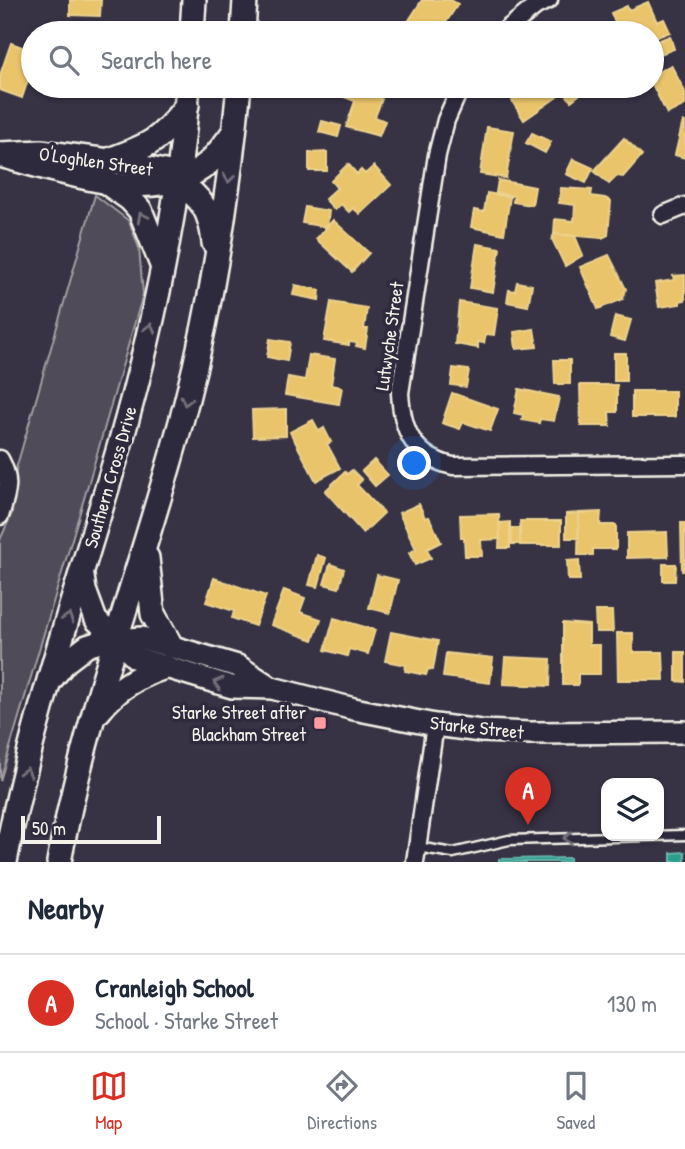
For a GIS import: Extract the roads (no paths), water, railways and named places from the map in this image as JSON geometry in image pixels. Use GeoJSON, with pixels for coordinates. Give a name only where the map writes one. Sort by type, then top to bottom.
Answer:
{"type":"FeatureCollection","features":[{"type":"Feature","properties":{"kind":"main road"},"geometry":{"type":"LineString","coordinates":[[193,21],[194,0]]}},
{"type":"Feature","properties":{"kind":"main road"},"geometry":{"type":"LineString","coordinates":[[244,21],[245,0]]}},
{"type":"Feature","properties":{"kind":"main road"},"geometry":{"type":"LineString","coordinates":[[162,265],[140,210],[108,171],[153,143],[172,125],[186,98]]}},
{"type":"Feature","properties":{"kind":"main road","name":"Southern Cross Drive"},"geometry":{"type":"LineString","coordinates":[[5,862],[11,828],[49,683],[137,381],[162,265],[188,98]]}},
{"type":"Feature","properties":{"kind":"main road"},"geometry":{"type":"LineString","coordinates":[[59,862],[66,823],[94,717],[186,404],[216,266],[238,98]]}},
{"type":"Feature","properties":{"kind":"main road"},"geometry":{"type":"LineString","coordinates":[[176,180],[193,175],[207,165],[235,130]]}},
{"type":"Feature","properties":{"kind":"main road"},"geometry":{"type":"LineString","coordinates":[[176,180],[192,191],[208,212],[212,223],[216,266]]}},
{"type":"Feature","properties":{"kind":"main road"},"geometry":{"type":"LineString","coordinates":[[94,717],[108,698],[168,656],[153,614],[148,587],[146,540]]}},
{"type":"Feature","properties":{"kind":"street"},"geometry":{"type":"LineString","coordinates":[[517,21],[536,6],[549,0]]}},
{"type":"Feature","properties":{"kind":"street","name":"Lutwyche Street"},"geometry":{"type":"LineString","coordinates":[[456,98],[446,120],[438,155],[400,393],[401,416],[409,437],[423,453],[453,466],[685,464]]}},
{"type":"Feature","properties":{"kind":"street","name":"O'Loghlen Street"},"geometry":{"type":"LineString","coordinates":[[0,155],[108,171],[163,186],[176,180]]}},
{"type":"Feature","properties":{"kind":"street"},"geometry":{"type":"LineString","coordinates":[[663,215],[685,206]]}},
{"type":"Feature","properties":{"kind":"street"},"geometry":{"type":"LineString","coordinates":[[0,459],[8,473],[8,483],[0,516]]}},
{"type":"Feature","properties":{"kind":"street"},"geometry":{"type":"LineString","coordinates":[[82,570],[85,590],[96,620],[116,639]]}},
{"type":"Feature","properties":{"kind":"street","name":"Starke Street"},"geometry":{"type":"LineString","coordinates":[[49,683],[66,662],[87,646],[116,639],[142,638],[168,656],[238,666],[272,688],[354,709],[435,725],[530,733],[685,732]]}},
{"type":"Feature","properties":{"kind":"street"},"geometry":{"type":"LineString","coordinates":[[416,854],[435,725]]}},
{"type":"Feature","properties":{"kind":"lane"},"geometry":{"type":"LineString","coordinates":[[416,854],[453,853],[509,840],[685,835]]}},
{"type":"Feature","properties":{"kind":"place","name":"Starke Street after Blackham Street"},"geometry":{"type":"Point","coordinates":[320,723]}},
{"type":"Feature","properties":{"kind":"place","name":"Cranleigh School"},"geometry":{"type":"Point","coordinates":[528,825]}}]}
